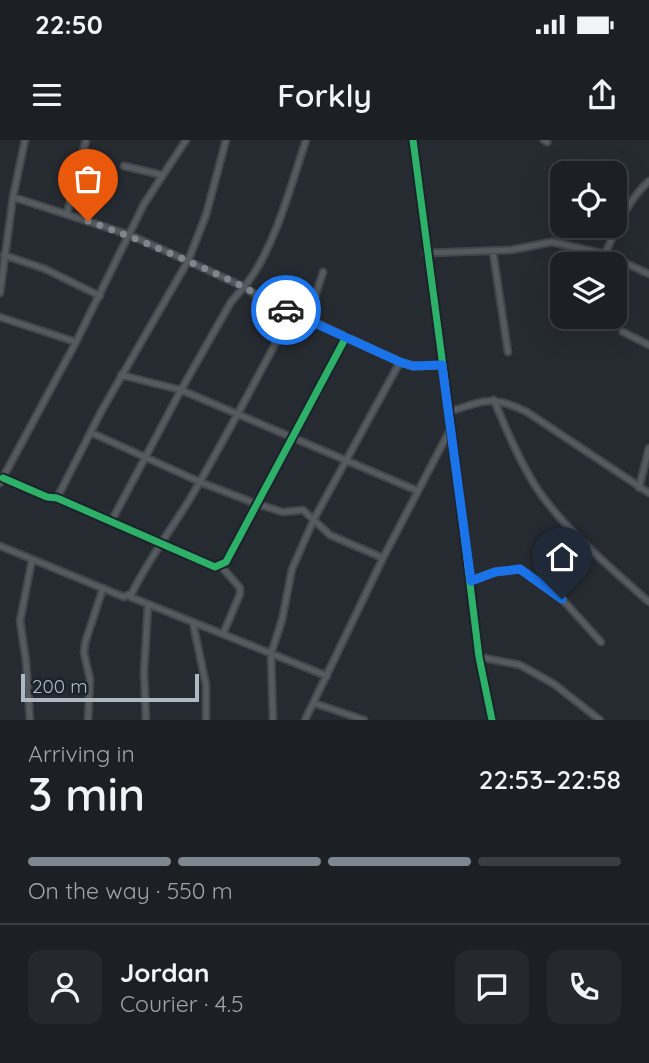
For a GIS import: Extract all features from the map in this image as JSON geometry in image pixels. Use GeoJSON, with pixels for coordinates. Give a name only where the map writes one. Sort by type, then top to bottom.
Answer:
{"type":"FeatureCollection","features":[{"type":"Feature","properties":{"kind":"street"},"geometry":{"type":"LineString","coordinates":[[0,293],[5,256],[3,243],[25,140]]}},
{"type":"Feature","properties":{"kind":"street"},"geometry":{"type":"LineString","coordinates":[[67,214],[86,140]]}},
{"type":"Feature","properties":{"kind":"street"},"geometry":{"type":"LineString","coordinates":[[186,140],[144,204],[100,296],[1,481],[57,498],[215,567],[221,566],[226,562],[346,337]]}},
{"type":"Feature","properties":{"kind":"street"},"geometry":{"type":"LineString","coordinates":[[57,498],[121,376],[188,261],[206,215],[226,140]]}},
{"type":"Feature","properties":{"kind":"street"},"geometry":{"type":"LineString","coordinates":[[111,522],[231,302],[254,275],[277,225],[306,140]]}},
{"type":"Feature","properties":{"kind":"street"},"geometry":{"type":"LineString","coordinates":[[413,140],[479,657],[492,720]]}},
{"type":"Feature","properties":{"kind":"street"},"geometry":{"type":"LineString","coordinates":[[124,166],[162,175]]}},
{"type":"Feature","properties":{"kind":"street"},"geometry":{"type":"LineString","coordinates":[[606,252],[637,192],[649,181]]}},
{"type":"Feature","properties":{"kind":"street"},"geometry":{"type":"LineString","coordinates":[[13,197],[130,235],[244,287],[267,303],[400,362],[413,366],[442,365]]}},
{"type":"Feature","properties":{"kind":"street"},"geometry":{"type":"LineString","coordinates":[[426,253],[494,252],[552,242],[596,252]]}},
{"type":"Feature","properties":{"kind":"street"},"geometry":{"type":"LineString","coordinates":[[494,252],[508,352]]}},
{"type":"Feature","properties":{"kind":"street"},"geometry":{"type":"LineString","coordinates":[[5,256],[45,269],[100,296]]}},
{"type":"Feature","properties":{"kind":"street"},"geometry":{"type":"LineString","coordinates":[[627,264],[649,274]]}},
{"type":"Feature","properties":{"kind":"street"},"geometry":{"type":"LineString","coordinates":[[308,319],[323,272]]}},
{"type":"Feature","properties":{"kind":"street"},"geometry":{"type":"LineString","coordinates":[[128,597],[200,482],[292,312]]}},
{"type":"Feature","properties":{"kind":"street"},"geometry":{"type":"LineString","coordinates":[[0,317],[76,342]]}},
{"type":"Feature","properties":{"kind":"street"},"geometry":{"type":"LineString","coordinates":[[623,332],[649,345]]}},
{"type":"Feature","properties":{"kind":"street"},"geometry":{"type":"LineString","coordinates":[[273,720],[271,654],[282,620],[292,569],[314,519],[400,362]]}},
{"type":"Feature","properties":{"kind":"street"},"geometry":{"type":"LineString","coordinates":[[121,376],[181,390],[418,491]]}},
{"type":"Feature","properties":{"kind":"street"},"geometry":{"type":"LineString","coordinates":[[449,412],[494,400],[527,412],[649,493]]}},
{"type":"Feature","properties":{"kind":"street"},"geometry":{"type":"LineString","coordinates":[[494,400],[511,440],[537,487],[556,512],[649,602]]}},
{"type":"Feature","properties":{"kind":"street"},"geometry":{"type":"LineString","coordinates":[[306,720],[383,558],[451,428]]}},
{"type":"Feature","properties":{"kind":"street"},"geometry":{"type":"LineString","coordinates":[[92,433],[200,482],[257,504],[283,512],[303,510],[330,535],[383,558]]}},
{"type":"Feature","properties":{"kind":"street"},"geometry":{"type":"LineString","coordinates":[[639,488],[649,448]]}},
{"type":"Feature","properties":{"kind":"street"},"geometry":{"type":"LineString","coordinates":[[0,547],[327,676]]}},
{"type":"Feature","properties":{"kind":"street"},"geometry":{"type":"LineString","coordinates":[[30,720],[20,621],[32,560]]}},
{"type":"Feature","properties":{"kind":"street"},"geometry":{"type":"LineString","coordinates":[[221,566],[240,588],[223,634]]}},
{"type":"Feature","properties":{"kind":"street"},"geometry":{"type":"LineString","coordinates":[[471,581],[495,572],[520,569],[562,599],[601,642]]}},
{"type":"Feature","properties":{"kind":"street"},"geometry":{"type":"LineString","coordinates":[[88,720],[90,679],[84,653],[85,643],[103,588]]}},
{"type":"Feature","properties":{"kind":"street"},"geometry":{"type":"LineString","coordinates":[[146,720],[144,672],[148,604]]}},
{"type":"Feature","properties":{"kind":"street"},"geometry":{"type":"LineString","coordinates":[[193,623],[206,685],[206,720]]}},
{"type":"Feature","properties":{"kind":"street"},"geometry":{"type":"LineString","coordinates":[[479,657],[520,665],[554,684],[600,720]]}},
{"type":"Feature","properties":{"kind":"street"},"geometry":{"type":"LineString","coordinates":[[314,703],[364,720]]}},
{"type":"Feature","properties":{"kind":"cycle path"},"geometry":{"type":"LineString","coordinates":[[413,140],[479,657],[492,720]]}},
{"type":"Feature","properties":{"kind":"cycle path"},"geometry":{"type":"LineString","coordinates":[[3,478],[47,497],[57,498],[215,567],[226,562],[346,337]]}},
{"type":"Feature","properties":{"kind":"way so far"},"geometry":{"type":"LineString","coordinates":[[88,221],[130,235],[188,261],[244,287],[267,303],[286,310]]}},
{"type":"Feature","properties":{"kind":"route"},"geometry":{"type":"LineString","coordinates":[[286,310],[400,362],[413,366],[442,365],[471,581],[495,572],[520,569],[562,599]]}}]}
